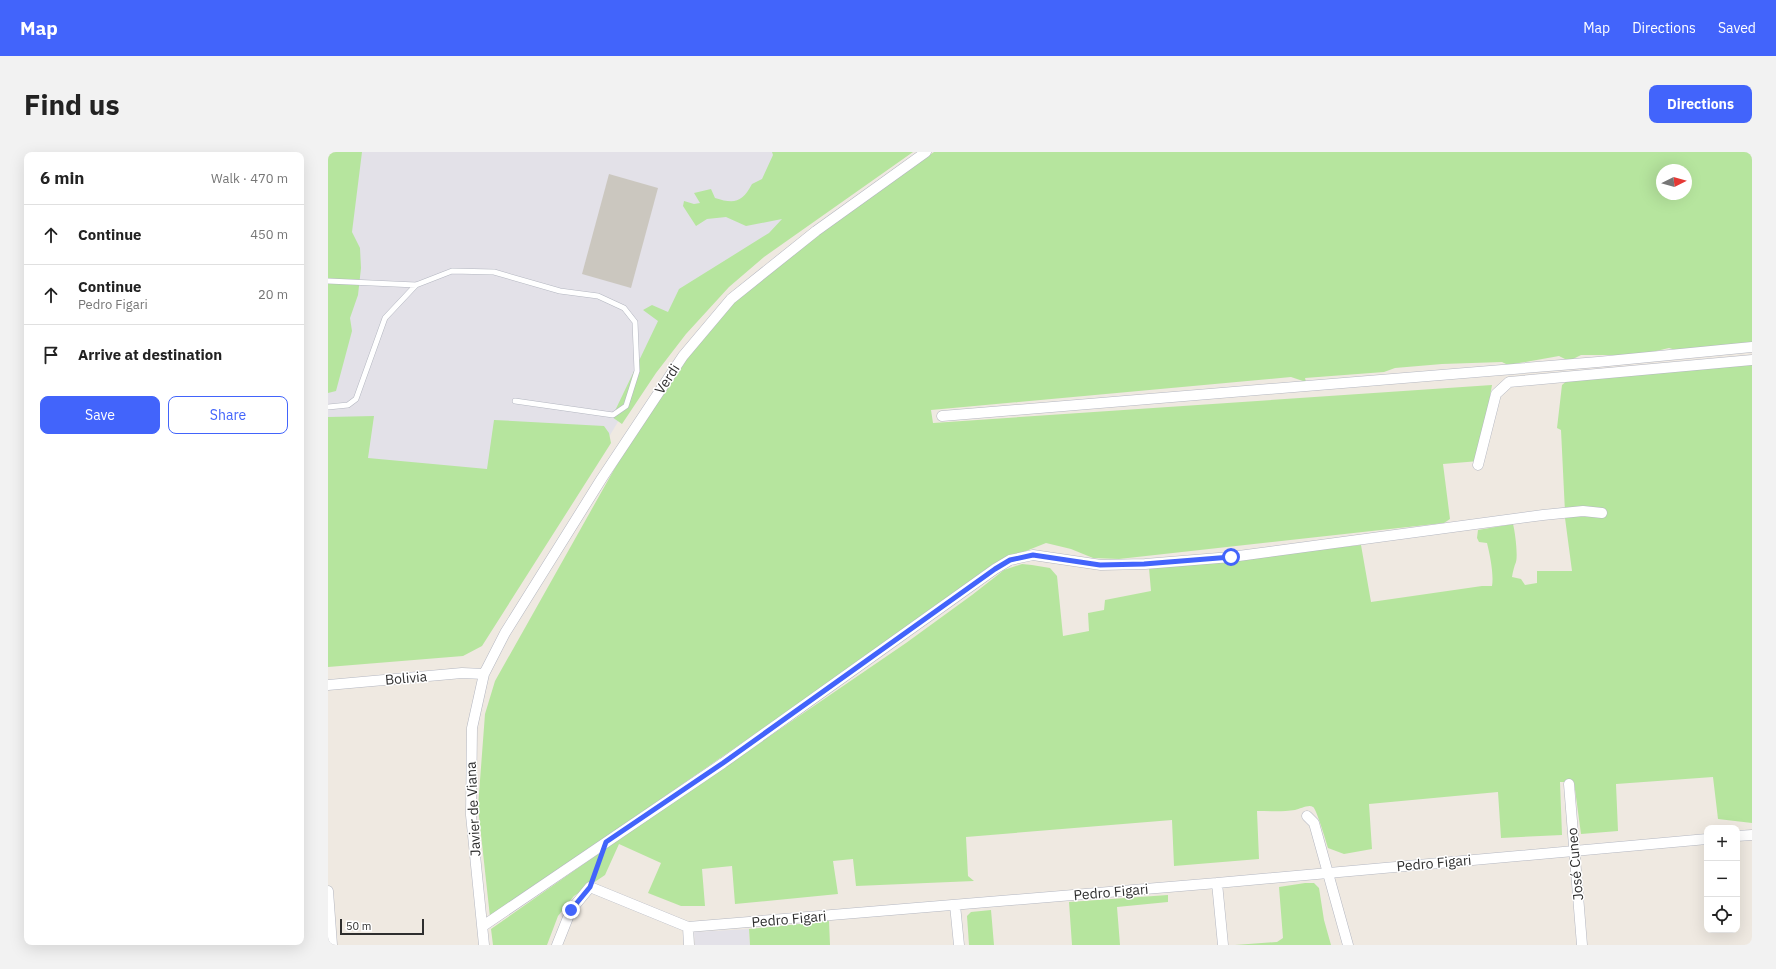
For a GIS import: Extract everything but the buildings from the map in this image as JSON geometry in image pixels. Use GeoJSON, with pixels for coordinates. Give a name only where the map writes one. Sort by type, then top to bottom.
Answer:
{"type":"FeatureCollection","features":[{"type":"Feature","properties":{"kind":"street","name":"Verdi"},"geometry":{"type":"LineString","coordinates":[[484,674],[505,632],[606,472],[683,356],[730,299],[816,231],[926,152]]}},
{"type":"Feature","properties":{"kind":"street"},"geometry":{"type":"LineString","coordinates":[[942,416],[1590,363],[1752,346]]}},
{"type":"Feature","properties":{"kind":"street"},"geometry":{"type":"LineString","coordinates":[[1478,465],[1496,394],[1509,382],[1752,360]]}},
{"type":"Feature","properties":{"kind":"street"},"geometry":{"type":"LineString","coordinates":[[483,926],[723,763],[995,569],[1010,560],[1033,555],[1100,565],[1144,564],[1231,557],[1543,515],[1583,511],[1602,514]]}},
{"type":"Feature","properties":{"kind":"street","name":"Bolivia"},"geometry":{"type":"LineString","coordinates":[[328,685],[462,672],[484,674]]}},
{"type":"Feature","properties":{"kind":"street","name":"Javier de Viana"},"geometry":{"type":"LineString","coordinates":[[484,674],[472,728],[470,760],[471,815],[484,945]]}},
{"type":"Feature","properties":{"kind":"street","name":"José Cuneo"},"geometry":{"type":"LineString","coordinates":[[1569,784],[1573,850],[1582,945]]}},
{"type":"Feature","properties":{"kind":"street"},"geometry":{"type":"LineString","coordinates":[[1307,816],[1314,823],[1348,945]]}},
{"type":"Feature","properties":{"kind":"street"},"geometry":{"type":"LineString","coordinates":[[1740,836],[1752,835]]}},
{"type":"Feature","properties":{"kind":"street","name":"Pedro Figari"},"geometry":{"type":"LineString","coordinates":[[590,887],[688,927],[1218,883],[1704,839]]}},
{"type":"Feature","properties":{"kind":"street"},"geometry":{"type":"LineString","coordinates":[[1218,883],[1224,945]]}},
{"type":"Feature","properties":{"kind":"street"},"geometry":{"type":"LineString","coordinates":[[557,945],[571,910],[590,887]]}},
{"type":"Feature","properties":{"kind":"street"},"geometry":{"type":"LineString","coordinates":[[328,891],[332,945]]}},
{"type":"Feature","properties":{"kind":"street"},"geometry":{"type":"LineString","coordinates":[[955,905],[959,945]]}},
{"type":"Feature","properties":{"kind":"street"},"geometry":{"type":"LineString","coordinates":[[688,927],[690,945]]}},
{"type":"Feature","properties":{"kind":"lane"},"geometry":{"type":"LineString","coordinates":[[328,282],[416,285],[452,271],[494,272],[560,291],[598,296],[624,308],[635,322],[637,371],[626,406],[613,414],[515,401]]}},
{"type":"Feature","properties":{"kind":"lane"},"geometry":{"type":"LineString","coordinates":[[328,407],[348,405],[356,399],[384,318],[416,285]]}},
{"type":"Feature","properties":{"kind":"path"},"geometry":{"type":"LineString","coordinates":[[590,887],[606,842]]}},
{"type":"Feature","properties":{"kind":"shaded area"},"geometry":{"type":"Polygon","coordinates":[[[349,152],[787,152],[828,196],[679,319],[578,489],[328,459],[328,292],[349,152]]]}},
{"type":"Feature","properties":{"kind":"shaded area"},"geometry":{"type":"Polygon","coordinates":[[[749,929],[750,945],[695,945],[694,932],[749,929]]]}},
{"type":"Feature","properties":{"kind":"green space"},"geometry":{"type":"Polygon","coordinates":[[[328,152],[362,152],[352,232],[360,248],[361,268],[358,295],[350,318],[352,331],[336,391],[328,393],[328,152]]]}},
{"type":"Feature","properties":{"kind":"green space"},"geometry":{"type":"Polygon","coordinates":[[[772,152],[913,152],[764,257],[729,287],[686,334],[656,373],[622,424],[612,417],[658,321],[643,310],[652,305],[668,312],[679,289],[769,233],[782,219],[746,226],[726,217],[707,219],[696,226],[683,206],[684,201],[694,204],[700,203],[694,193],[711,189],[715,198],[732,201],[741,198],[745,195],[752,184],[762,179],[773,155],[772,152]]]}},
{"type":"Feature","properties":{"kind":"green space"},"geometry":{"type":"Polygon","coordinates":[[[934,152],[1752,152],[1752,343],[1693,348],[1679,351],[1669,348],[1639,355],[1581,355],[1569,361],[1559,356],[1508,365],[1502,362],[1442,364],[1395,368],[1384,372],[1305,378],[1306,382],[1291,377],[931,410],[933,423],[1492,385],[1479,461],[1443,464],[1450,519],[1444,523],[1119,559],[1093,558],[1071,549],[1046,543],[993,564],[875,651],[490,917],[478,807],[485,714],[495,681],[669,372],[735,294],[934,152]]]}},
{"type":"Feature","properties":{"kind":"green space"},"geometry":{"type":"Polygon","coordinates":[[[1752,363],[1752,823],[1718,819],[1713,777],[1616,784],[1618,831],[1581,834],[1574,782],[1560,782],[1562,835],[1501,838],[1498,792],[1369,804],[1372,849],[1344,854],[1328,848],[1316,813],[1313,807],[1309,806],[1290,811],[1257,811],[1259,859],[1174,866],[1172,820],[966,837],[968,876],[974,881],[856,886],[853,859],[833,861],[838,894],[735,904],[732,866],[702,869],[705,906],[681,906],[648,893],[661,863],[619,844],[605,875],[574,896],[558,916],[547,945],[493,945],[491,929],[618,840],[906,643],[1004,570],[1022,564],[1050,568],[1057,576],[1063,636],[1089,631],[1088,613],[1104,610],[1105,600],[1151,591],[1149,568],[1361,545],[1371,602],[1482,586],[1492,586],[1492,571],[1487,543],[1479,542],[1477,538],[1478,530],[1513,524],[1517,554],[1512,577],[1521,579],[1525,585],[1537,583],[1537,571],[1572,571],[1565,518],[1555,516],[1565,512],[1561,430],[1557,428],[1562,385],[1569,379],[1752,363]]]}},
{"type":"Feature","properties":{"kind":"green space"},"geometry":{"type":"Polygon","coordinates":[[[374,416],[368,458],[487,469],[494,420],[604,426],[609,433],[611,443],[482,646],[463,656],[328,667],[328,417],[374,416]]]}},
{"type":"Feature","properties":{"kind":"green space"},"geometry":{"type":"Polygon","coordinates":[[[1314,883],[1319,888],[1324,920],[1331,945],[1235,945],[1277,942],[1283,938],[1279,887],[1314,883]]]}},
{"type":"Feature","properties":{"kind":"green space"},"geometry":{"type":"Polygon","coordinates":[[[1168,895],[1168,902],[1117,907],[1120,945],[1072,945],[1069,902],[1168,895]]]}},
{"type":"Feature","properties":{"kind":"green space"},"geometry":{"type":"Polygon","coordinates":[[[991,910],[994,945],[969,945],[967,916],[971,912],[991,910]]]}},
{"type":"Feature","properties":{"kind":"green space"},"geometry":{"type":"Polygon","coordinates":[[[829,921],[830,945],[750,945],[749,929],[829,921]]]}},
{"type":"Feature","properties":{"kind":"route"},"geometry":{"type":"LineString","coordinates":[[571,910],[590,887],[606,842],[723,763],[995,569],[1010,560],[1033,555],[1100,565],[1144,564],[1231,557]]}}]}
